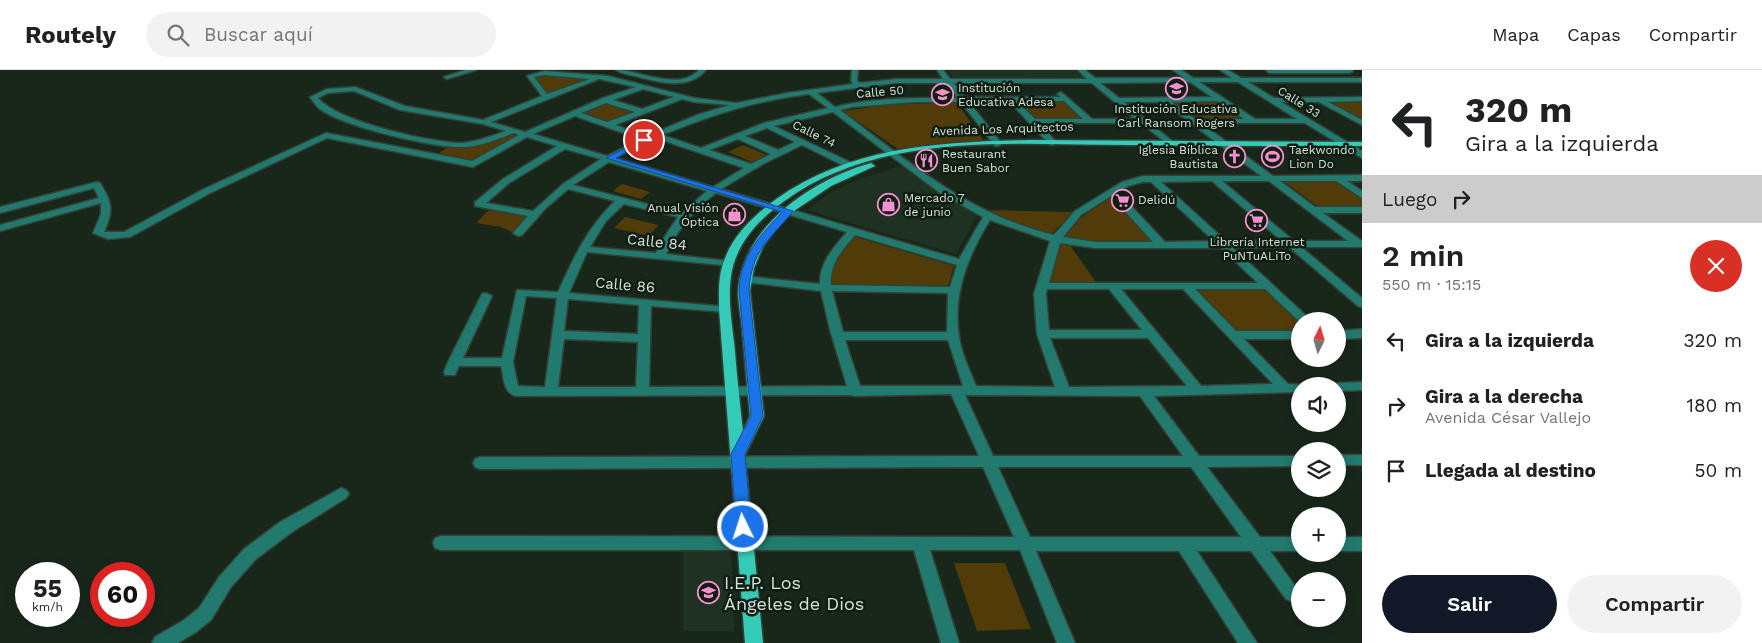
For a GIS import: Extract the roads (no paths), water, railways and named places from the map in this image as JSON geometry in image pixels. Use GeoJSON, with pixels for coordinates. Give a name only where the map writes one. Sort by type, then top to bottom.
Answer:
{"type":"FeatureCollection","features":[{"type":"Feature","properties":{"kind":"main road","name":"Avenida Los Arquitectos"},"geometry":{"type":"LineString","coordinates":[[754,643],[725,309],[725,281],[728,264],[739,242],[748,229],[771,206],[802,185],[848,165],[939,146],[1053,143],[1343,144],[1360,150]]}},
{"type":"Feature","properties":{"kind":"main road","name":"Avenida Los Arquitectos"},"geometry":{"type":"LineString","coordinates":[[738,458],[757,416],[744,291],[744,279],[751,258],[761,241],[788,211],[841,179],[864,168],[898,156],[967,150],[1360,150]]}},
{"type":"Feature","properties":{"kind":"street"},"geometry":{"type":"LineString","coordinates":[[447,77],[473,70]]}},
{"type":"Feature","properties":{"kind":"street"},"geometry":{"type":"LineString","coordinates":[[620,70],[680,82],[697,78],[703,70]]}},
{"type":"Feature","properties":{"kind":"street"},"geometry":{"type":"LineString","coordinates":[[855,70],[854,81],[858,85]]}},
{"type":"Feature","properties":{"kind":"street"},"geometry":{"type":"LineString","coordinates":[[940,70],[998,144]]}},
{"type":"Feature","properties":{"kind":"street"},"geometry":{"type":"LineString","coordinates":[[1081,70],[1169,143]]}},
{"type":"Feature","properties":{"kind":"street"},"geometry":{"type":"LineString","coordinates":[[1176,70],[1253,121]]}},
{"type":"Feature","properties":{"kind":"street","name":"Calle 33"},"geometry":{"type":"LineString","coordinates":[[1223,70],[1343,144]]}},
{"type":"Feature","properties":{"kind":"street"},"geometry":{"type":"LineString","coordinates":[[1269,70],[1288,80]]}},
{"type":"Feature","properties":{"kind":"street"},"geometry":{"type":"LineString","coordinates":[[1269,70],[1349,70],[1362,79]]}},
{"type":"Feature","properties":{"kind":"street"},"geometry":{"type":"LineString","coordinates":[[546,97],[530,76],[544,73],[602,77],[713,103],[744,103]]}},
{"type":"Feature","properties":{"kind":"street"},"geometry":{"type":"LineString","coordinates":[[484,122],[602,77]]}},
{"type":"Feature","properties":{"kind":"street"},"geometry":{"type":"LineString","coordinates":[[518,233],[534,214],[566,186],[609,158],[651,137],[700,117],[744,103],[895,78],[949,81],[1362,79]]}},
{"type":"Feature","properties":{"kind":"street"},"geometry":{"type":"LineString","coordinates":[[1046,80],[1090,121]]}},
{"type":"Feature","properties":{"kind":"street"},"geometry":{"type":"LineString","coordinates":[[1337,80],[1362,93]]}},
{"type":"Feature","properties":{"kind":"street"},"geometry":{"type":"LineString","coordinates":[[0,210],[96,185],[106,199],[107,214],[98,233],[108,236],[126,234],[207,191],[326,135],[473,164],[526,135],[574,113],[643,86]]}},
{"type":"Feature","properties":{"kind":"street"},"geometry":{"type":"LineString","coordinates":[[514,131],[474,144],[451,144],[353,122],[331,112],[316,101],[314,97],[327,91],[355,89],[403,108],[484,122],[962,263]]}},
{"type":"Feature","properties":{"kind":"street"},"geometry":{"type":"LineString","coordinates":[[811,92],[953,198],[988,216],[1056,239],[1096,245],[1361,244]]}},
{"type":"Feature","properties":{"kind":"street"},"geometry":{"type":"LineString","coordinates":[[608,125],[640,111],[681,97]]}},
{"type":"Feature","properties":{"kind":"street"},"geometry":{"type":"LineString","coordinates":[[1012,99],[1053,143]]}},
{"type":"Feature","properties":{"kind":"street","name":"Calle 50"},"geometry":{"type":"LineString","coordinates":[[703,150],[768,125],[834,108],[871,103],[1012,99],[1067,100]]}},
{"type":"Feature","properties":{"kind":"street"},"geometry":{"type":"LineString","coordinates":[[1117,100],[1220,99]]}},
{"type":"Feature","properties":{"kind":"street"},"geometry":{"type":"LineString","coordinates":[[1271,100],[1362,99]]}},
{"type":"Feature","properties":{"kind":"street"},"geometry":{"type":"LineString","coordinates":[[606,100],[640,111]]}},
{"type":"Feature","properties":{"kind":"street"},"geometry":{"type":"LineString","coordinates":[[1165,100],[1361,244]]}},
{"type":"Feature","properties":{"kind":"street"},"geometry":{"type":"LineString","coordinates":[[1319,100],[1360,121]]}},
{"type":"Feature","properties":{"kind":"street"},"geometry":{"type":"LineString","coordinates":[[574,113],[608,125],[703,150],[751,167]]}},
{"type":"Feature","properties":{"kind":"street"},"geometry":{"type":"LineString","coordinates":[[1033,121],[1143,121]]}},
{"type":"Feature","properties":{"kind":"street"},"geometry":{"type":"LineString","coordinates":[[1195,121],[1305,121]]}},
{"type":"Feature","properties":{"kind":"street","name":"Calle 74"},"geometry":{"type":"LineString","coordinates":[[768,125],[848,165]]}},
{"type":"Feature","properties":{"kind":"street"},"geometry":{"type":"LineString","coordinates":[[737,136],[778,154]]}},
{"type":"Feature","properties":{"kind":"street"},"geometry":{"type":"LineString","coordinates":[[659,257],[670,234],[684,216],[715,189],[751,167],[802,142]]}},
{"type":"Feature","properties":{"kind":"street"},"geometry":{"type":"LineString","coordinates":[[432,155],[451,144]]}},
{"type":"Feature","properties":{"kind":"street"},"geometry":{"type":"LineString","coordinates":[[534,214],[478,204],[506,181],[565,145]]}},
{"type":"Feature","properties":{"kind":"street"},"geometry":{"type":"LineString","coordinates":[[1213,178],[1362,304]]}},
{"type":"Feature","properties":{"kind":"street"},"geometry":{"type":"LineString","coordinates":[[1336,178],[1362,195]]}},
{"type":"Feature","properties":{"kind":"street"},"geometry":{"type":"LineString","coordinates":[[1064,392],[1043,334],[1040,294],[1056,239],[1078,213],[1125,184],[1153,179],[1362,178]]}},
{"type":"Feature","properties":{"kind":"street"},"geometry":{"type":"LineString","coordinates":[[1153,179],[1296,312]]}},
{"type":"Feature","properties":{"kind":"street"},"geometry":{"type":"LineString","coordinates":[[566,186],[684,216]]}},
{"type":"Feature","properties":{"kind":"street"},"geometry":{"type":"LineString","coordinates":[[1113,193],[1162,245]]}},
{"type":"Feature","properties":{"kind":"street"},"geometry":{"type":"LineString","coordinates":[[0,228],[106,199]]}},
{"type":"Feature","properties":{"kind":"street"},"geometry":{"type":"LineString","coordinates":[[551,392],[564,294],[583,249],[602,219],[621,201]]}},
{"type":"Feature","properties":{"kind":"street"},"geometry":{"type":"LineString","coordinates":[[1315,210],[1362,210]]}},
{"type":"Feature","properties":{"kind":"street"},"geometry":{"type":"LineString","coordinates":[[988,216],[977,232],[962,263],[953,290],[952,336],[963,390],[987,462],[1025,543],[1066,643]]}},
{"type":"Feature","properties":{"kind":"street"},"geometry":{"type":"LineString","coordinates":[[853,231],[832,255],[826,275],[826,288],[855,392]]}},
{"type":"Feature","properties":{"kind":"street","name":"Calle 84"},"geometry":{"type":"LineString","coordinates":[[583,249],[728,264]]}},
{"type":"Feature","properties":{"kind":"street"},"geometry":{"type":"LineString","coordinates":[[744,279],[826,288],[953,290]]}},
{"type":"Feature","properties":{"kind":"street"},"geometry":{"type":"LineString","coordinates":[[1041,286],[1267,286]]}},
{"type":"Feature","properties":{"kind":"street"},"geometry":{"type":"LineString","coordinates":[[1112,286],[1198,391]]}},
{"type":"Feature","properties":{"kind":"street"},"geometry":{"type":"LineString","coordinates":[[1186,286],[1284,388]]}},
{"type":"Feature","properties":{"kind":"street","name":"Calle 86"},"geometry":{"type":"LineString","coordinates":[[507,362],[521,292],[564,294],[725,309]]}},
{"type":"Feature","properties":{"kind":"street"},"geometry":{"type":"LineString","coordinates":[[486,296],[452,367],[507,362],[512,388],[516,392],[855,392],[963,390],[1144,392],[1291,388]]}},
{"type":"Feature","properties":{"kind":"street"},"geometry":{"type":"LineString","coordinates":[[642,392],[645,302]]}},
{"type":"Feature","properties":{"kind":"street"},"geometry":{"type":"LineString","coordinates":[[1346,335],[1362,333]]}},
{"type":"Feature","properties":{"kind":"street"},"geometry":{"type":"LineString","coordinates":[[1043,334],[1150,334]]}},
{"type":"Feature","properties":{"kind":"street"},"geometry":{"type":"LineString","coordinates":[[558,335],[643,338]]}},
{"type":"Feature","properties":{"kind":"street"},"geometry":{"type":"LineString","coordinates":[[1232,335],[1291,335]]}},
{"type":"Feature","properties":{"kind":"street"},"geometry":{"type":"LineString","coordinates":[[839,336],[952,336]]}},
{"type":"Feature","properties":{"kind":"street"},"geometry":{"type":"LineString","coordinates":[[1346,387],[1362,386]]}},
{"type":"Feature","properties":{"kind":"street"},"geometry":{"type":"LineString","coordinates":[[1144,392],[1291,593]]}},
{"type":"Feature","properties":{"kind":"street"},"geometry":{"type":"LineString","coordinates":[[480,463],[738,458],[987,462],[1291,460]]}},
{"type":"Feature","properties":{"kind":"street"},"geometry":{"type":"LineString","coordinates":[[1346,460],[1362,460]]}},
{"type":"Feature","properties":{"kind":"street"},"geometry":{"type":"LineString","coordinates":[[162,643],[190,626],[205,614],[225,582],[250,554],[286,527],[341,494]]}},
{"type":"Feature","properties":{"kind":"street"},"geometry":{"type":"LineString","coordinates":[[442,543],[1291,544]]}},
{"type":"Feature","properties":{"kind":"street"},"geometry":{"type":"LineString","coordinates":[[920,543],[950,643]]}},
{"type":"Feature","properties":{"kind":"street"},"geometry":{"type":"LineString","coordinates":[[1184,544],[1248,643]]}},
{"type":"Feature","properties":{"kind":"street"},"geometry":{"type":"LineString","coordinates":[[1346,544],[1362,544]]}},
{"type":"Feature","properties":{"kind":"place","name":"Institución Educativa Carl Ransom Rogers"},"geometry":{"type":"Point","coordinates":[1176,88]}},
{"type":"Feature","properties":{"kind":"place","name":"Institución Educativa Adesa"},"geometry":{"type":"Point","coordinates":[942,95]}},
{"type":"Feature","properties":{"kind":"place","name":"Iglesia Bíblica Bautista"},"geometry":{"type":"Point","coordinates":[1234,157]}},
{"type":"Feature","properties":{"kind":"place","name":"Taekwondo Lion Do"},"geometry":{"type":"Point","coordinates":[1273,157]}},
{"type":"Feature","properties":{"kind":"place","name":"Restaurant Buen Sabor"},"geometry":{"type":"Point","coordinates":[926,161]}},
{"type":"Feature","properties":{"kind":"place","name":"Delidú"},"geometry":{"type":"Point","coordinates":[1122,200]}},
{"type":"Feature","properties":{"kind":"place","name":"Mercado 7 de junio"},"geometry":{"type":"Point","coordinates":[888,205]}},
{"type":"Feature","properties":{"kind":"place","name":"Anual Visión Óptica"},"geometry":{"type":"Point","coordinates":[735,215]}},
{"type":"Feature","properties":{"kind":"place","name":"Librería Internet PuNTuALiTo"},"geometry":{"type":"Point","coordinates":[1257,221]}},
{"type":"Feature","properties":{"kind":"place","name":"I.E.P. Los Ángeles de Dios"},"geometry":{"type":"Point","coordinates":[708,592]}}]}
